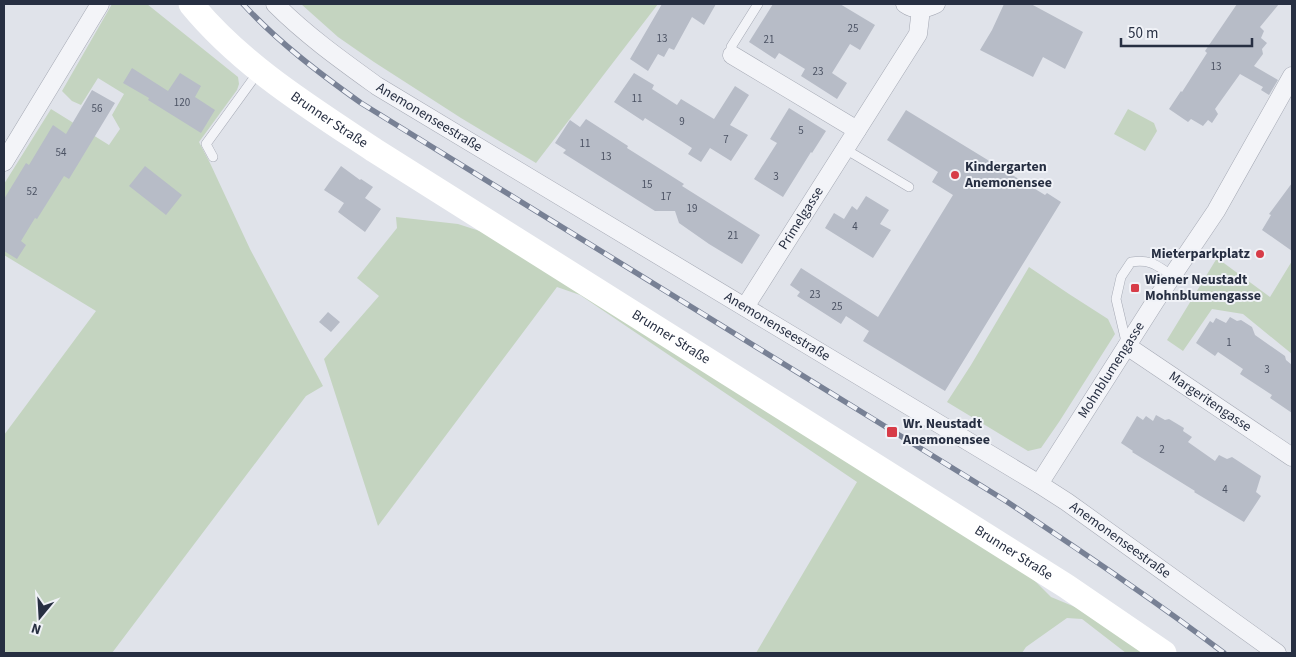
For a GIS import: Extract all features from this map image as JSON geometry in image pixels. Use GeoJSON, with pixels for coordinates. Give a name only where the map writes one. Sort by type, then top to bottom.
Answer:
{"type":"FeatureCollection","features":[{"type":"Feature","properties":{"kind":"main road","name":"Brunner Straße"},"geometry":{"type":"LineString","coordinates":[[191,4],[229,45],[292,96],[374,150],[1058,581],[1164,653]]}},
{"type":"Feature","properties":{"kind":"street"},"geometry":{"type":"LineString","coordinates":[[4,162],[100,4]]}},
{"type":"Feature","properties":{"kind":"street","name":"Anemonenseestraße"},"geometry":{"type":"LineString","coordinates":[[275,4],[291,20],[335,56],[377,86],[1039,484],[1067,502],[1277,653]]}},
{"type":"Feature","properties":{"kind":"street","name":"Primelgasse"},"geometry":{"type":"LineString","coordinates":[[745,307],[918,34],[921,6]]}},
{"type":"Feature","properties":{"kind":"street"},"geometry":{"type":"LineString","coordinates":[[732,55],[857,130]]}},
{"type":"Feature","properties":{"kind":"street","name":"Mohnblumengasse"},"geometry":{"type":"LineString","coordinates":[[1039,484],[1216,211],[1292,76]]}},
{"type":"Feature","properties":{"kind":"street","name":"Margeritengasse"},"geometry":{"type":"LineString","coordinates":[[1127,346],[1292,457]]}},
{"type":"Feature","properties":{"kind":"lane"},"geometry":{"type":"LineString","coordinates":[[732,55],[731,47],[758,4]]}},
{"type":"Feature","properties":{"kind":"lane"},"geometry":{"type":"LineString","coordinates":[[213,157],[206,144],[259,70]]}},
{"type":"Feature","properties":{"kind":"lane"},"geometry":{"type":"LineString","coordinates":[[845,149],[909,187]]}},
{"type":"Feature","properties":{"kind":"lane"},"geometry":{"type":"LineString","coordinates":[[1127,346],[1116,299],[1121,277],[1131,262],[1142,260],[1153,263],[1173,276]]}},
{"type":"Feature","properties":{"kind":"green space"},"geometry":{"type":"Polygon","coordinates":[[[112,4],[147,4],[238,77],[239,84],[237,90],[199,142],[250,249],[323,386],[306,396],[112,653],[4,653],[4,435],[96,311],[4,255],[4,184],[51,109],[109,145],[120,129],[112,115],[124,94],[98,78],[81,105],[72,101],[62,91],[112,4]]]}},
{"type":"Feature","properties":{"kind":"green space"},"geometry":{"type":"Polygon","coordinates":[[[301,4],[658,4],[536,163],[374,62],[338,37],[301,4]]]}},
{"type":"Feature","properties":{"kind":"green space"},"geometry":{"type":"Polygon","coordinates":[[[1128,109],[1154,123],[1157,131],[1145,151],[1114,134],[1128,109]]]}},
{"type":"Feature","properties":{"kind":"green space"},"geometry":{"type":"Polygon","coordinates":[[[396,217],[458,224],[492,235],[1025,571],[1051,597],[1092,614],[1145,653],[1126,653],[1082,619],[1067,618],[1026,647],[1022,653],[756,653],[857,482],[580,295],[557,287],[378,526],[324,359],[379,296],[357,278],[397,228],[396,217]]]}},
{"type":"Feature","properties":{"kind":"green space"},"geometry":{"type":"Polygon","coordinates":[[[1217,258],[1270,297],[1292,261],[1292,354],[1243,314],[1212,309],[1183,351],[1167,340],[1217,258]]]}},
{"type":"Feature","properties":{"kind":"green space"},"geometry":{"type":"Polygon","coordinates":[[[1029,267],[1108,319],[1115,334],[1041,448],[1028,451],[947,402],[1029,267]]]}},
{"type":"Feature","properties":{"kind":"building"},"geometry":{"type":"Polygon","coordinates":[[[662,4],[716,4],[704,25],[692,17],[674,50],[669,48],[664,57],[658,54],[648,71],[630,59],[662,4]]]}},
{"type":"Feature","properties":{"kind":"building"},"geometry":{"type":"Polygon","coordinates":[[[773,4],[840,4],[875,25],[860,50],[850,44],[832,73],[847,83],[837,99],[801,76],[805,69],[779,53],[775,59],[749,42],[773,4]]]}},
{"type":"Feature","properties":{"kind":"building"},"geometry":{"type":"Polygon","coordinates":[[[1004,4],[1031,4],[1083,32],[1065,69],[1043,57],[1033,77],[980,50],[1004,4]]]}},
{"type":"Feature","properties":{"kind":"building"},"geometry":{"type":"Polygon","coordinates":[[[1237,4],[1279,4],[1260,27],[1264,31],[1261,38],[1267,43],[1262,49],[1263,54],[1254,66],[1278,80],[1269,95],[1261,90],[1263,87],[1240,74],[1215,109],[1218,114],[1212,123],[1208,120],[1203,126],[1191,119],[1188,122],[1169,109],[1182,92],[1207,53],[1205,51],[1237,4]]]}},
{"type":"Feature","properties":{"kind":"building"},"geometry":{"type":"Polygon","coordinates":[[[132,68],[168,91],[180,73],[201,86],[195,97],[215,110],[201,133],[123,83],[132,68]]]}},
{"type":"Feature","properties":{"kind":"building"},"geometry":{"type":"Polygon","coordinates":[[[634,73],[654,85],[652,89],[677,105],[681,99],[714,119],[735,86],[749,95],[730,125],[748,135],[731,161],[710,148],[701,162],[688,154],[692,148],[645,118],[643,121],[614,102],[634,73]]]}},
{"type":"Feature","properties":{"kind":"building"},"geometry":{"type":"Polygon","coordinates":[[[92,90],[115,103],[69,179],[64,176],[37,219],[35,218],[21,241],[26,245],[17,259],[4,251],[4,199],[26,163],[29,165],[53,125],[66,134],[92,90]]]}},
{"type":"Feature","properties":{"kind":"building"},"geometry":{"type":"Polygon","coordinates":[[[789,108],[826,131],[783,197],[754,179],[777,143],[770,139],[789,108]]]}},
{"type":"Feature","properties":{"kind":"building"},"geometry":{"type":"Polygon","coordinates":[[[906,110],[1045,195],[1047,193],[1061,202],[945,391],[863,341],[869,331],[846,316],[841,324],[797,296],[800,292],[790,285],[801,268],[878,317],[953,195],[932,182],[938,172],[887,140],[906,110]]]}},
{"type":"Feature","properties":{"kind":"building"},"geometry":{"type":"Polygon","coordinates":[[[586,119],[628,146],[627,148],[684,184],[682,186],[760,235],[742,264],[679,223],[675,211],[655,211],[563,153],[566,150],[555,143],[570,120],[580,127],[586,119]]]}},
{"type":"Feature","properties":{"kind":"building"},"geometry":{"type":"Polygon","coordinates":[[[145,166],[182,195],[166,215],[129,186],[145,166]]]}},
{"type":"Feature","properties":{"kind":"building"},"geometry":{"type":"Polygon","coordinates":[[[341,166],[373,187],[365,198],[381,209],[365,232],[338,212],[344,203],[324,190],[341,166]]]}},
{"type":"Feature","properties":{"kind":"building"},"geometry":{"type":"Polygon","coordinates":[[[1292,183],[1292,251],[1262,230],[1271,215],[1269,214],[1292,183]]]}},
{"type":"Feature","properties":{"kind":"building"},"geometry":{"type":"Polygon","coordinates":[[[866,196],[889,210],[880,224],[891,230],[873,258],[825,228],[834,213],[844,219],[852,206],[857,210],[866,196]]]}},
{"type":"Feature","properties":{"kind":"building"},"geometry":{"type":"Polygon","coordinates":[[[328,312],[340,322],[331,332],[319,322],[328,312]]]}},
{"type":"Feature","properties":{"kind":"building"},"geometry":{"type":"Polygon","coordinates":[[[1230,317],[1237,321],[1241,320],[1252,327],[1255,335],[1285,356],[1286,360],[1292,365],[1292,413],[1270,398],[1272,395],[1240,374],[1243,369],[1218,352],[1215,356],[1196,343],[1210,321],[1213,323],[1216,318],[1226,323],[1230,317]]]}},
{"type":"Feature","properties":{"kind":"building"},"geometry":{"type":"Polygon","coordinates":[[[1156,415],[1165,420],[1169,419],[1184,428],[1183,431],[1192,437],[1188,442],[1215,461],[1219,455],[1227,459],[1232,457],[1261,476],[1256,492],[1261,496],[1244,522],[1194,492],[1121,443],[1137,416],[1143,420],[1146,416],[1153,421],[1156,415]]]}},
{"type":"Feature","properties":{"kind":"railway"},"geometry":{"type":"LineString","coordinates":[[243,4],[299,56],[361,103],[1006,501],[1143,594],[1224,653]]}},
{"type":"Feature","properties":{"kind":"place","name":"Kindergarten Anemonensee"},"geometry":{"type":"Point","coordinates":[955,175]}},
{"type":"Feature","properties":{"kind":"place","name":"Mieterparkplatz"},"geometry":{"type":"Point","coordinates":[1260,254]}},
{"type":"Feature","properties":{"kind":"place","name":"Wiener Neustadt Mohnblumengasse"},"geometry":{"type":"Point","coordinates":[1135,288]}},
{"type":"Feature","properties":{"kind":"place","name":"Wr. Neustadt Anemonensee"},"geometry":{"type":"Point","coordinates":[892,432]}}]}
